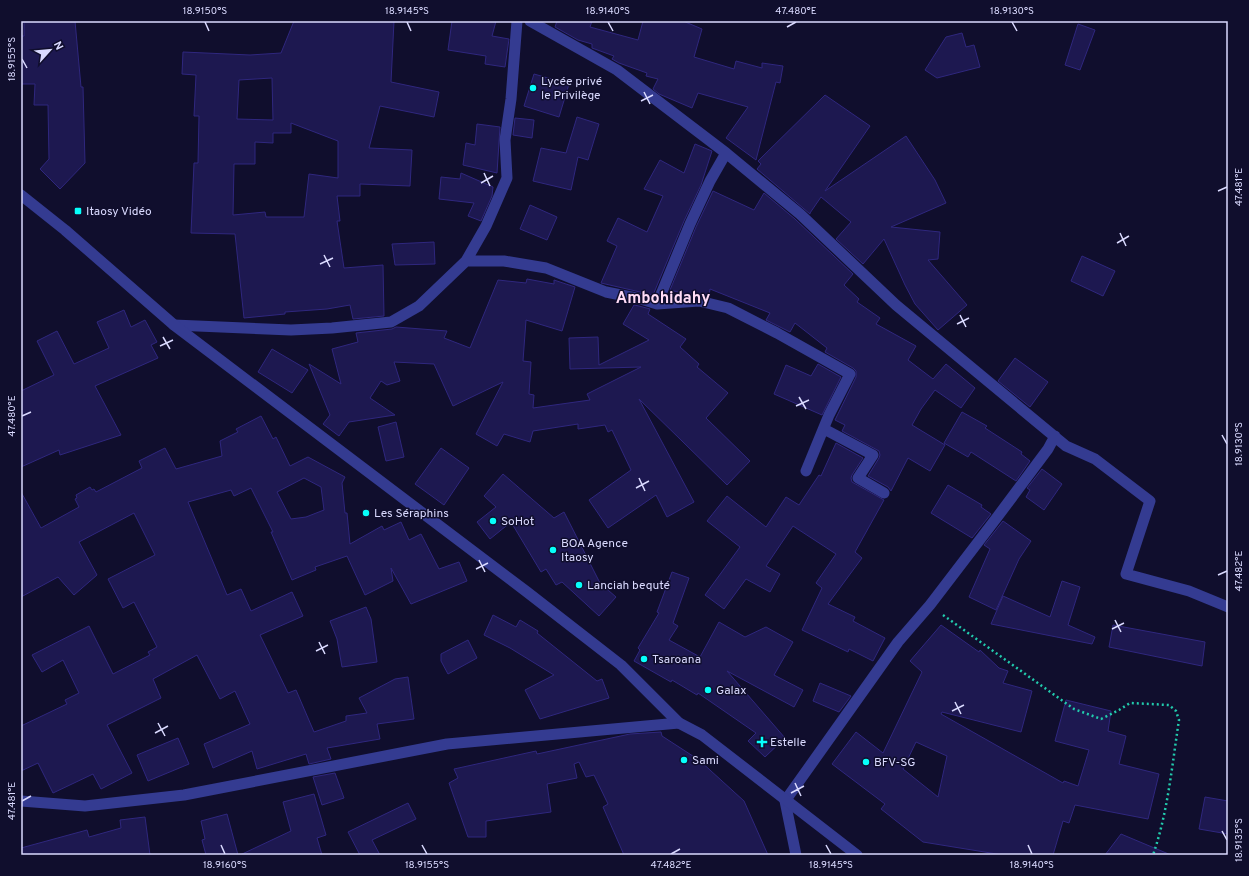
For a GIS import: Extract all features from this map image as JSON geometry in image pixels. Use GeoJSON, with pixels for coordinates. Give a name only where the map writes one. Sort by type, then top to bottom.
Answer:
{"type":"FeatureCollection","features":[{"type":"Feature","properties":{"kind":"street"},"geometry":{"type":"LineString","coordinates":[[174,324],[291,330],[332,328],[391,322],[419,306],[466,261],[486,226],[507,178],[505,140],[511,99],[517,21]]}},
{"type":"Feature","properties":{"kind":"street"},"geometry":{"type":"LineString","coordinates":[[530,21],[617,70],[726,153],[800,214],[896,305],[1066,446],[1095,459],[1150,501],[1126,574],[1189,591],[1228,607]]}},
{"type":"Feature","properties":{"kind":"street"},"geometry":{"type":"LineString","coordinates":[[657,304],[693,217],[710,181],[726,153]]}},
{"type":"Feature","properties":{"kind":"street"},"geometry":{"type":"LineString","coordinates":[[21,195],[65,230],[174,324],[508,577],[621,665],[679,723],[702,736],[857,855]]}},
{"type":"Feature","properties":{"kind":"street"},"geometry":{"type":"LineString","coordinates":[[466,261],[504,261],[546,268],[606,292],[641,299],[657,304],[699,301],[728,308],[778,333],[850,374],[829,415],[806,471]]}},
{"type":"Feature","properties":{"kind":"street"},"geometry":{"type":"LineString","coordinates":[[824,429],[873,455],[858,478],[884,493]]}},
{"type":"Feature","properties":{"kind":"street"},"geometry":{"type":"LineString","coordinates":[[796,855],[785,801],[898,642],[930,605],[1048,449],[1055,436]]}},
{"type":"Feature","properties":{"kind":"street"},"geometry":{"type":"LineString","coordinates":[[21,801],[85,806],[184,795],[447,744],[679,723]]}},
{"type":"Feature","properties":{"kind":"path"},"geometry":{"type":"LineString","coordinates":[[930,605],[1074,709],[1101,719],[1130,703],[1169,705],[1176,711],[1179,720],[1170,778],[1159,836],[1153,855]]}},
{"type":"Feature","properties":{"kind":"building"},"geometry":{"type":"Polygon","coordinates":[[[24,21],[75,21],[81,87],[83,87],[85,163],[60,189],[40,169],[49,159],[48,105],[34,105],[35,84],[21,84],[21,36],[24,36],[24,21]]]}},
{"type":"Feature","properties":{"kind":"building"},"geometry":{"type":"Polygon","coordinates":[[[294,21],[394,21],[391,82],[439,92],[434,117],[380,106],[369,148],[412,150],[410,186],[360,184],[360,196],[337,196],[340,221],[337,221],[344,268],[383,265],[384,316],[353,319],[350,305],[244,318],[235,234],[191,233],[194,163],[198,163],[199,116],[194,116],[196,75],[182,74],[183,52],[250,55],[281,53],[294,21]],[[272,78],[239,80],[237,119],[273,120],[272,78]],[[291,123],[291,133],[273,133],[273,143],[255,142],[255,164],[234,164],[233,215],[265,212],[266,217],[304,217],[309,174],[338,178],[338,141],[291,123]]]}},
{"type":"Feature","properties":{"kind":"building"},"geometry":{"type":"Polygon","coordinates":[[[452,21],[496,21],[492,36],[509,39],[505,67],[485,64],[486,56],[448,50],[452,21]]]}},
{"type":"Feature","properties":{"kind":"building"},"geometry":{"type":"Polygon","coordinates":[[[557,21],[592,21],[590,27],[638,40],[643,21],[683,21],[702,29],[694,57],[734,69],[736,61],[762,68],[762,63],[783,66],[780,83],[776,82],[756,160],[726,138],[748,107],[698,93],[692,108],[659,94],[653,89],[658,79],[646,76],[647,73],[619,63],[612,59],[614,56],[592,48],[592,44],[578,40],[555,27],[557,21]]]}},
{"type":"Feature","properties":{"kind":"building"},"geometry":{"type":"Polygon","coordinates":[[[1078,24],[1095,30],[1080,70],[1065,65],[1078,24]]]}},
{"type":"Feature","properties":{"kind":"building"},"geometry":{"type":"Polygon","coordinates":[[[962,33],[966,47],[974,45],[980,67],[937,78],[925,70],[946,37],[962,33]]]}},
{"type":"Feature","properties":{"kind":"building"},"geometry":{"type":"Polygon","coordinates":[[[534,74],[569,84],[559,117],[524,106],[534,74]]]}},
{"type":"Feature","properties":{"kind":"building"},"geometry":{"type":"Polygon","coordinates":[[[825,95],[870,126],[825,191],[906,136],[935,180],[946,203],[891,227],[940,232],[938,259],[928,260],[967,305],[938,330],[915,304],[884,239],[863,264],[836,239],[851,222],[821,197],[810,214],[757,169],[761,164],[758,161],[825,95]]]}},
{"type":"Feature","properties":{"kind":"building"},"geometry":{"type":"Polygon","coordinates":[[[577,117],[599,124],[588,160],[578,157],[571,190],[533,181],[541,148],[566,153],[577,117]]]}},
{"type":"Feature","properties":{"kind":"building"},"geometry":{"type":"Polygon","coordinates":[[[515,118],[534,120],[532,138],[513,135],[515,118]]]}},
{"type":"Feature","properties":{"kind":"building"},"geometry":{"type":"Polygon","coordinates":[[[477,124],[500,127],[497,173],[463,165],[466,143],[475,145],[477,124]]]}},
{"type":"Feature","properties":{"kind":"building"},"geometry":{"type":"Polygon","coordinates":[[[695,144],[712,151],[701,185],[653,295],[601,283],[617,246],[607,241],[618,218],[647,232],[663,196],[644,189],[660,160],[684,173],[695,144]]]}},
{"type":"Feature","properties":{"kind":"building"},"geometry":{"type":"Polygon","coordinates":[[[461,173],[493,187],[492,196],[481,221],[468,216],[474,203],[439,199],[441,177],[460,179],[461,173]]]}},
{"type":"Feature","properties":{"kind":"building"},"geometry":{"type":"Polygon","coordinates":[[[713,191],[754,210],[764,193],[795,219],[853,274],[844,285],[859,299],[857,302],[880,318],[876,324],[916,346],[908,360],[933,379],[946,364],[975,388],[961,408],[935,390],[921,409],[912,425],[945,445],[930,471],[908,458],[891,491],[888,487],[868,476],[879,458],[879,451],[842,431],[845,425],[835,420],[856,377],[856,371],[825,352],[827,348],[795,323],[790,332],[766,320],[770,313],[710,289],[709,296],[699,294],[690,295],[670,290],[696,227],[713,191]]]}},
{"type":"Feature","properties":{"kind":"building"},"geometry":{"type":"Polygon","coordinates":[[[530,205],[557,217],[547,240],[520,229],[530,205]]]}},
{"type":"Feature","properties":{"kind":"building"},"geometry":{"type":"Polygon","coordinates":[[[434,242],[435,264],[395,265],[392,244],[434,242]]]}},
{"type":"Feature","properties":{"kind":"building"},"geometry":{"type":"Polygon","coordinates":[[[1082,256],[1115,271],[1103,296],[1071,281],[1082,256]]]}},
{"type":"Feature","properties":{"kind":"building"},"geometry":{"type":"Polygon","coordinates":[[[527,279],[554,284],[554,280],[575,287],[562,331],[526,320],[523,361],[531,362],[529,394],[534,395],[533,408],[590,400],[587,394],[641,367],[570,369],[569,338],[598,337],[599,365],[649,340],[623,324],[634,305],[639,306],[650,309],[648,314],[686,339],[680,347],[699,364],[697,367],[728,393],[706,418],[750,461],[727,485],[639,399],[694,502],[667,517],[656,495],[608,528],[589,500],[631,470],[612,430],[608,432],[605,425],[578,429],[578,424],[533,431],[530,442],[504,434],[497,446],[476,434],[503,382],[453,406],[434,364],[394,362],[400,381],[387,385],[381,381],[370,398],[395,415],[349,422],[339,436],[323,424],[330,415],[309,364],[341,384],[332,349],[358,342],[356,333],[392,329],[396,327],[447,331],[444,338],[470,348],[498,280],[526,283],[527,279]]]}},
{"type":"Feature","properties":{"kind":"building"},"geometry":{"type":"Polygon","coordinates":[[[124,310],[131,327],[145,320],[157,342],[151,345],[158,358],[95,386],[121,435],[60,455],[59,450],[21,467],[21,391],[54,375],[37,341],[57,331],[74,364],[109,348],[97,322],[124,310]]]}},
{"type":"Feature","properties":{"kind":"building"},"geometry":{"type":"Polygon","coordinates":[[[272,349],[308,370],[292,393],[258,372],[272,349]]]}},
{"type":"Feature","properties":{"kind":"building"},"geometry":{"type":"Polygon","coordinates":[[[1015,358],[1048,382],[1030,407],[998,381],[1015,358]]]}},
{"type":"Feature","properties":{"kind":"building"},"geometry":{"type":"Polygon","coordinates":[[[818,364],[841,377],[822,415],[774,394],[786,365],[811,376],[818,364]]]}},
{"type":"Feature","properties":{"kind":"building"},"geometry":{"type":"Polygon","coordinates":[[[962,412],[987,426],[985,428],[1022,452],[1021,454],[1030,461],[1016,481],[971,452],[968,457],[944,443],[962,412]]]}},
{"type":"Feature","properties":{"kind":"building"},"geometry":{"type":"Polygon","coordinates":[[[261,416],[273,439],[276,437],[290,466],[308,457],[345,477],[342,483],[350,544],[382,526],[384,530],[401,522],[409,540],[421,534],[439,569],[459,562],[467,581],[411,604],[391,568],[393,581],[365,595],[347,556],[315,567],[316,570],[292,580],[271,532],[273,532],[251,488],[234,496],[231,490],[188,502],[227,595],[241,589],[251,611],[292,592],[303,616],[260,635],[288,693],[296,690],[314,732],[346,721],[346,716],[367,713],[359,698],[395,679],[408,677],[414,719],[377,724],[380,739],[327,748],[331,759],[309,764],[306,754],[257,769],[252,751],[213,768],[204,744],[250,724],[235,691],[220,699],[197,655],[153,679],[161,698],[107,725],[132,773],[101,789],[93,774],[53,793],[38,763],[21,771],[21,726],[67,704],[65,700],[79,693],[63,660],[42,672],[32,655],[89,626],[113,674],[150,655],[148,652],[157,647],[134,602],[123,608],[108,579],[155,555],[134,513],[79,542],[97,575],[74,595],[58,577],[21,597],[21,492],[41,528],[79,507],[75,499],[77,498],[76,495],[90,487],[96,492],[142,468],[139,461],[165,448],[176,469],[222,456],[220,441],[238,432],[236,429],[261,416]],[[304,478],[277,492],[291,519],[306,517],[324,510],[321,487],[304,478]]]}},
{"type":"Feature","properties":{"kind":"building"},"geometry":{"type":"Polygon","coordinates":[[[396,422],[404,457],[386,461],[378,427],[396,422]]]}},
{"type":"Feature","properties":{"kind":"building"},"geometry":{"type":"Polygon","coordinates":[[[836,443],[863,458],[852,475],[852,482],[884,500],[855,552],[862,558],[828,604],[855,617],[853,621],[885,638],[873,661],[849,649],[848,652],[802,630],[822,588],[816,583],[836,554],[793,526],[766,566],[780,574],[770,592],[746,579],[724,609],[705,595],[740,547],[707,521],[727,496],[766,527],[786,497],[799,505],[819,475],[821,476],[836,443]]]}},
{"type":"Feature","properties":{"kind":"building"},"geometry":{"type":"Polygon","coordinates":[[[441,448],[469,468],[444,505],[415,484],[441,448]]]}},
{"type":"Feature","properties":{"kind":"building"},"geometry":{"type":"Polygon","coordinates":[[[1042,469],[1062,484],[1044,510],[1026,497],[1030,490],[1027,488],[1042,469]]]}},
{"type":"Feature","properties":{"kind":"building"},"geometry":{"type":"Polygon","coordinates":[[[503,474],[554,518],[564,512],[600,583],[616,597],[599,616],[562,582],[556,585],[546,569],[541,572],[511,522],[490,539],[477,522],[496,507],[484,496],[503,474]]]}},
{"type":"Feature","properties":{"kind":"building"},"geometry":{"type":"Polygon","coordinates":[[[948,485],[982,505],[981,507],[991,514],[972,538],[931,513],[948,485]]]}},
{"type":"Feature","properties":{"kind":"building"},"geometry":{"type":"Polygon","coordinates":[[[1003,521],[1031,541],[1019,559],[996,610],[969,597],[990,549],[984,545],[1003,521]]]}},
{"type":"Feature","properties":{"kind":"building"},"geometry":{"type":"Polygon","coordinates":[[[672,572],[689,578],[673,623],[678,626],[669,640],[700,657],[719,622],[745,637],[766,627],[793,642],[774,675],[803,690],[794,707],[727,671],[785,738],[765,757],[748,741],[756,733],[698,693],[697,695],[672,680],[671,682],[634,661],[640,650],[638,648],[659,613],[657,612],[672,572]]]}},
{"type":"Feature","properties":{"kind":"building"},"geometry":{"type":"Polygon","coordinates":[[[1062,581],[1080,587],[1068,625],[1095,637],[1092,644],[991,624],[1003,596],[1050,617],[1062,581]]]}},
{"type":"Feature","properties":{"kind":"building"},"geometry":{"type":"Polygon","coordinates":[[[366,607],[371,619],[377,662],[342,667],[337,639],[330,621],[366,607]]]}},
{"type":"Feature","properties":{"kind":"building"},"geometry":{"type":"Polygon","coordinates":[[[493,615],[516,627],[520,620],[538,631],[537,633],[597,681],[602,679],[609,698],[540,719],[525,690],[554,675],[510,648],[484,635],[493,615]]]}},
{"type":"Feature","properties":{"kind":"building"},"geometry":{"type":"Polygon","coordinates":[[[941,625],[979,652],[980,650],[999,668],[1008,671],[1003,683],[1032,691],[1021,732],[942,712],[941,714],[1063,783],[1064,781],[1078,786],[1089,750],[1055,741],[1066,700],[1111,711],[1108,731],[1126,736],[1119,764],[1159,774],[1148,819],[1075,805],[1069,823],[1063,821],[1053,855],[1003,855],[923,842],[881,809],[885,804],[832,764],[856,732],[883,753],[922,672],[910,661],[941,625]],[[916,742],[903,769],[938,797],[947,756],[916,742]]]}},
{"type":"Feature","properties":{"kind":"building"},"geometry":{"type":"Polygon","coordinates":[[[1113,625],[1205,642],[1202,666],[1109,647],[1113,625]]]}},
{"type":"Feature","properties":{"kind":"building"},"geometry":{"type":"Polygon","coordinates":[[[468,640],[477,658],[448,674],[441,661],[441,654],[468,640]]]}},
{"type":"Feature","properties":{"kind":"building"},"geometry":{"type":"Polygon","coordinates":[[[820,683],[851,696],[839,712],[813,701],[820,683]]]}},
{"type":"Feature","properties":{"kind":"building"},"geometry":{"type":"Polygon","coordinates":[[[661,732],[662,736],[699,760],[744,801],[768,855],[624,855],[603,807],[608,804],[594,775],[586,777],[579,762],[574,764],[577,778],[547,784],[551,812],[486,821],[486,837],[468,837],[449,783],[458,778],[454,769],[536,751],[537,754],[630,734],[661,732]]]}},
{"type":"Feature","properties":{"kind":"building"},"geometry":{"type":"Polygon","coordinates":[[[178,738],[189,764],[148,781],[137,755],[178,738]]]}},
{"type":"Feature","properties":{"kind":"building"},"geometry":{"type":"Polygon","coordinates":[[[335,773],[344,798],[322,805],[313,777],[335,773]]]}},
{"type":"Feature","properties":{"kind":"building"},"geometry":{"type":"Polygon","coordinates":[[[314,794],[326,835],[317,838],[322,855],[240,855],[291,831],[283,802],[314,794]]]}},
{"type":"Feature","properties":{"kind":"building"},"geometry":{"type":"Polygon","coordinates":[[[1205,797],[1228,801],[1228,834],[1199,829],[1205,797]]]}},
{"type":"Feature","properties":{"kind":"building"},"geometry":{"type":"Polygon","coordinates":[[[408,803],[416,819],[372,840],[380,855],[360,855],[348,832],[408,803]]]}},
{"type":"Feature","properties":{"kind":"building"},"geometry":{"type":"Polygon","coordinates":[[[227,814],[238,855],[206,855],[202,840],[205,839],[201,821],[227,814]]]}},
{"type":"Feature","properties":{"kind":"building"},"geometry":{"type":"Polygon","coordinates":[[[145,817],[150,855],[21,855],[21,848],[87,830],[89,837],[121,828],[120,820],[145,817]]]}},
{"type":"Feature","properties":{"kind":"building"},"geometry":{"type":"Polygon","coordinates":[[[1121,834],[1171,855],[1105,855],[1121,834]]]}},
{"type":"Feature","properties":{"kind":"place","name":"Lycée privé le Privilège"},"geometry":{"type":"Point","coordinates":[533,88]}},
{"type":"Feature","properties":{"kind":"place","name":"Itaosy Vidéo"},"geometry":{"type":"Point","coordinates":[78,211]}},
{"type":"Feature","properties":{"kind":"place","name":"Les Séraphins"},"geometry":{"type":"Point","coordinates":[366,513]}},
{"type":"Feature","properties":{"kind":"place","name":"SoHot"},"geometry":{"type":"Point","coordinates":[493,521]}},
{"type":"Feature","properties":{"kind":"place","name":"BOA Agence Itaosy"},"geometry":{"type":"Point","coordinates":[553,550]}},
{"type":"Feature","properties":{"kind":"place","name":"Lanciah bequté"},"geometry":{"type":"Point","coordinates":[579,585]}},
{"type":"Feature","properties":{"kind":"place","name":"Tsaroana"},"geometry":{"type":"Point","coordinates":[644,659]}},
{"type":"Feature","properties":{"kind":"place","name":"Galax"},"geometry":{"type":"Point","coordinates":[708,690]}},
{"type":"Feature","properties":{"kind":"place","name":"Estelle"},"geometry":{"type":"Point","coordinates":[762,742]}},
{"type":"Feature","properties":{"kind":"place","name":"Sami"},"geometry":{"type":"Point","coordinates":[684,760]}},
{"type":"Feature","properties":{"kind":"place","name":"BFV-SG"},"geometry":{"type":"Point","coordinates":[866,762]}},
{"type":"Feature","properties":{"kind":"district","name":"Ambohidahy"},"geometry":{"type":"Point","coordinates":[663,297]}}]}
